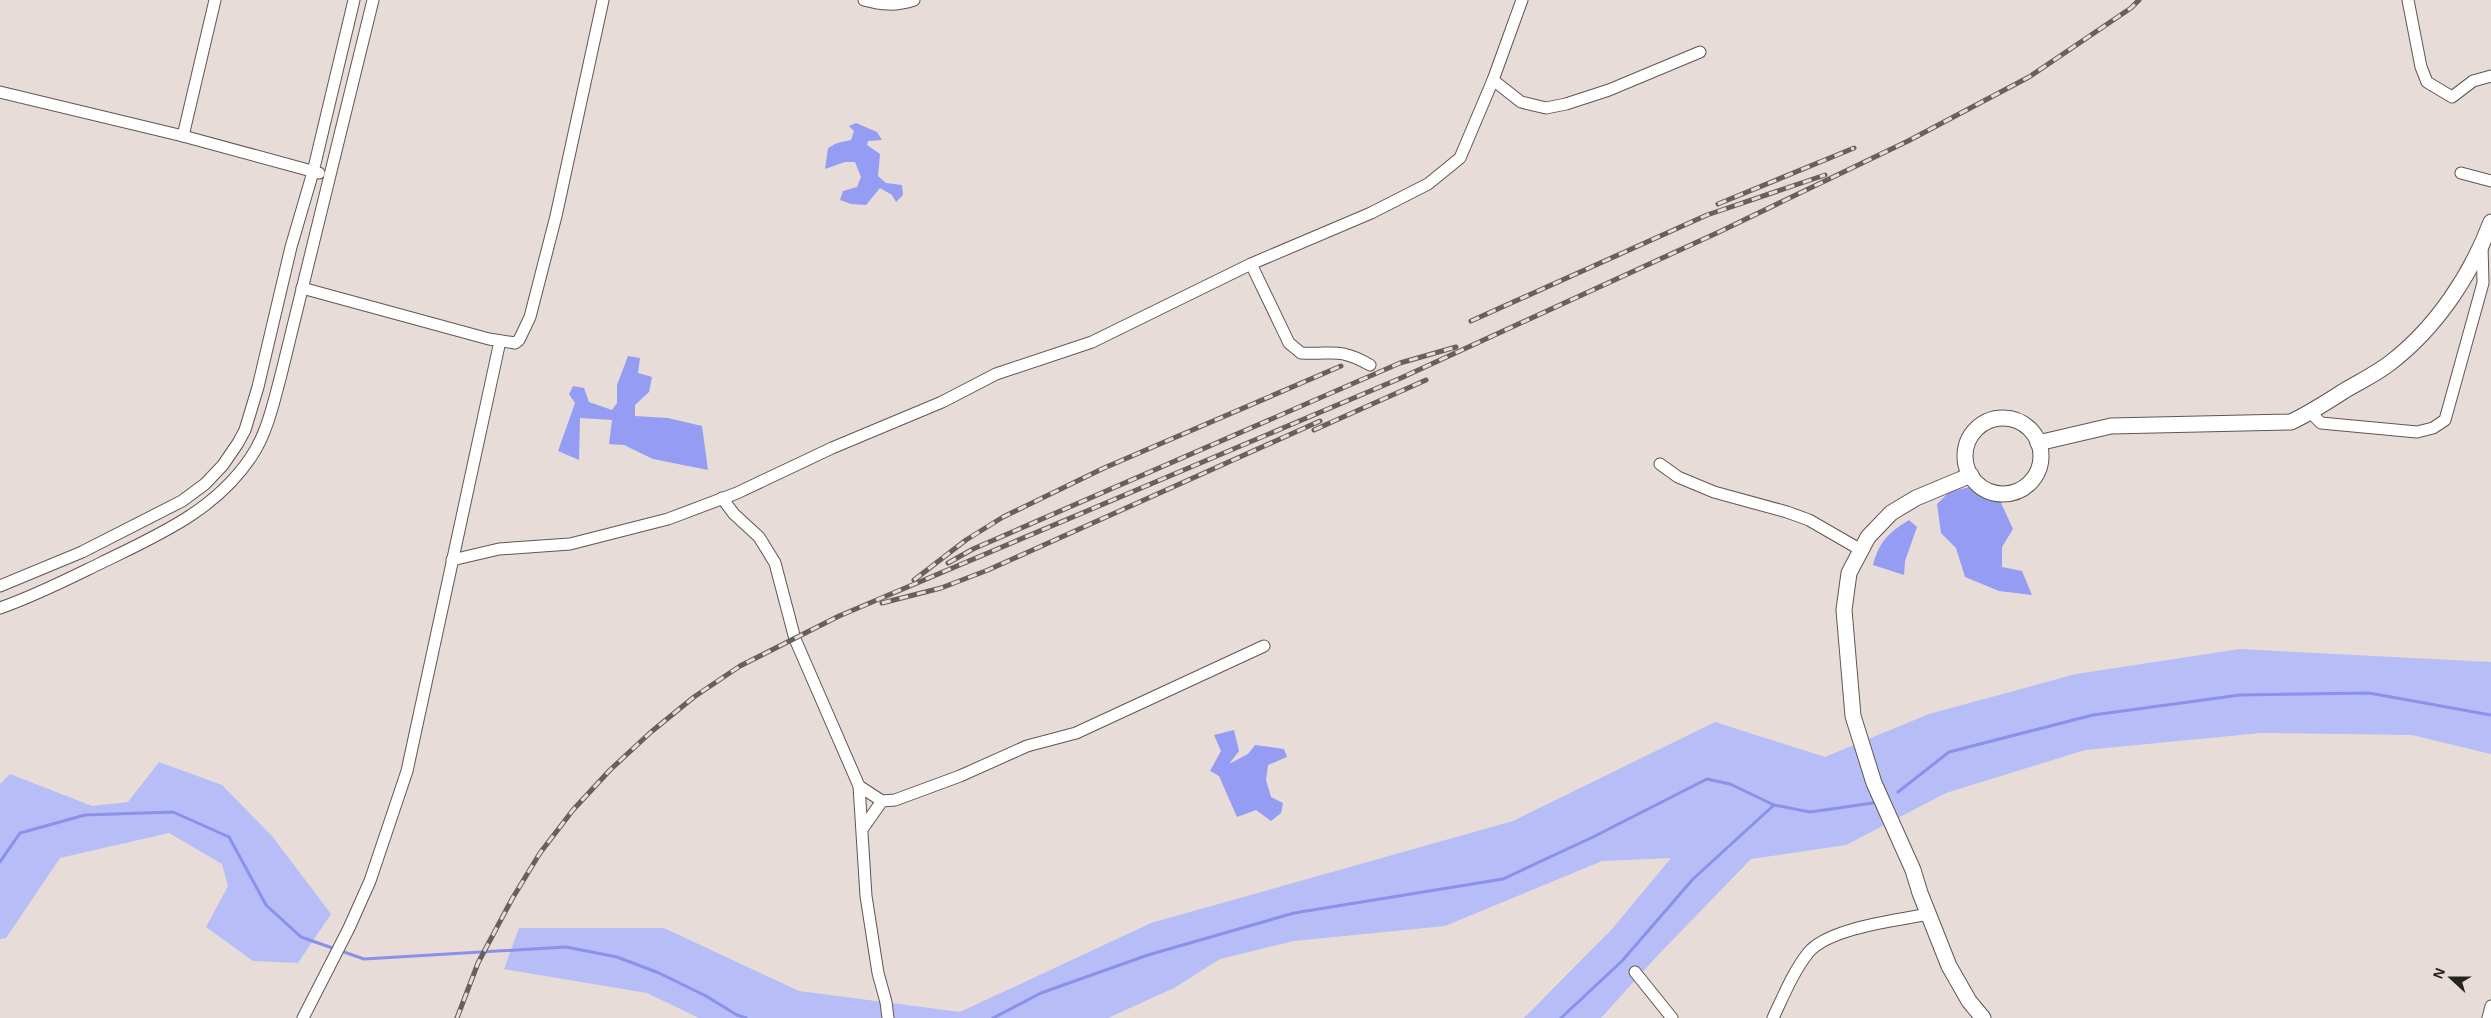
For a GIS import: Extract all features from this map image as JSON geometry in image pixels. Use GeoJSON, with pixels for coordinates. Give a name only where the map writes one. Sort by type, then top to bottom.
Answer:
{"type":"FeatureCollection","features":[{"type":"Feature","properties":{"kind":"street"},"geometry":{"type":"LineString","coordinates":[[183,136],[215,0]]}},
{"type":"Feature","properties":{"kind":"street"},"geometry":{"type":"LineString","coordinates":[[0,586],[82,552],[182,501],[204,484],[223,465],[238,443],[252,412],[291,247],[313,172],[354,0]]}},
{"type":"Feature","properties":{"kind":"street"},"geometry":{"type":"LineString","coordinates":[[0,608],[76,576],[172,528],[222,492],[253,455],[268,418],[373,0]]}},
{"type":"Feature","properties":{"kind":"street"},"geometry":{"type":"LineString","coordinates":[[302,288],[500,341],[515,342],[519,340],[530,318],[556,216],[603,0]]}},
{"type":"Feature","properties":{"kind":"street"},"geometry":{"type":"LineString","coordinates":[[864,0],[882,5],[894,5],[914,0]]}},
{"type":"Feature","properties":{"kind":"street"},"geometry":{"type":"LineString","coordinates":[[452,560],[500,549],[570,544],[668,519],[722,498],[848,441],[942,402],[996,374],[1092,342],[1251,264],[1371,213],[1428,184],[1460,158],[1493,80],[1522,0]]}},
{"type":"Feature","properties":{"kind":"street"},"geometry":{"type":"LineString","coordinates":[[2408,0],[2421,66],[2429,85],[2452,97],[2473,81],[2491,76]]}},
{"type":"Feature","properties":{"kind":"street"},"geometry":{"type":"LineString","coordinates":[[1493,80],[1521,102],[1546,108],[1566,104],[1609,90],[1700,52]]}},
{"type":"Feature","properties":{"kind":"street"},"geometry":{"type":"LineString","coordinates":[[0,92],[183,136],[330,175]]}},
{"type":"Feature","properties":{"kind":"street"},"geometry":{"type":"LineString","coordinates":[[2460,172],[2491,181]]}},
{"type":"Feature","properties":{"kind":"street"},"geometry":{"type":"LineString","coordinates":[[2038,443],[2110,426],[2291,422],[2311,413],[2390,363],[2425,330],[2462,282],[2482,245],[2491,222]]}},
{"type":"Feature","properties":{"kind":"street"},"geometry":{"type":"LineString","coordinates":[[2311,413],[2320,423],[2417,432],[2433,428],[2445,420],[2483,283],[2482,245]]}},
{"type":"Feature","properties":{"kind":"street"},"geometry":{"type":"LineString","coordinates":[[1251,264],[1289,344],[1301,353],[1337,351],[1356,357],[1370,366]]}},
{"type":"Feature","properties":{"kind":"street"},"geometry":{"type":"LineString","coordinates":[[303,1018],[349,928],[370,881],[407,771],[500,341]]}},
{"type":"Feature","properties":{"kind":"street"},"geometry":{"type":"LineString","coordinates":[[1995,418],[2014,420],[2031,430],[2040,448],[2039,468],[2029,485],[2011,494],[1991,493],[1975,482],[1971,475],[1966,465],[1966,445],[1977,428],[1995,418]]}},
{"type":"Feature","properties":{"kind":"street"},"geometry":{"type":"LineString","coordinates":[[1660,464],[1678,477],[1714,492],[1778,509],[1809,520],[1861,550]]}},
{"type":"Feature","properties":{"kind":"street"},"geometry":{"type":"LineString","coordinates":[[1971,475],[1916,498],[1891,513],[1868,536],[1850,573],[1844,610],[1853,716],[1874,784],[1913,870],[1950,966],[1969,1000],[1983,1018]]}},
{"type":"Feature","properties":{"kind":"street"},"geometry":{"type":"LineString","coordinates":[[722,498],[734,514],[759,537],[775,562],[795,639],[859,786],[866,896],[878,973],[886,1002],[888,1018]]}},
{"type":"Feature","properties":{"kind":"street"},"geometry":{"type":"LineString","coordinates":[[859,786],[882,801],[895,800],[960,776],[1027,746],[1076,732],[1264,646]]}},
{"type":"Feature","properties":{"kind":"street"},"geometry":{"type":"LineString","coordinates":[[862,828],[882,801]]}},
{"type":"Feature","properties":{"kind":"street"},"geometry":{"type":"LineString","coordinates":[[1773,1018],[1809,952],[1835,935],[1868,926],[1929,914]]}},
{"type":"Feature","properties":{"kind":"street"},"geometry":{"type":"LineString","coordinates":[[1635,972],[1672,1018]]}},
{"type":"Feature","properties":{"kind":"street"},"geometry":{"type":"LineString","coordinates":[[2488,1018],[2491,1006]]}},
{"type":"Feature","properties":{"kind":"shaded area"},"geometry":{"type":"Polygon","coordinates":[[[856,123],[877,132],[882,140],[868,141],[867,145],[880,154],[878,176],[886,183],[902,185],[903,195],[896,202],[892,195],[880,188],[866,205],[851,204],[840,200],[843,191],[857,187],[861,177],[855,162],[845,162],[825,169],[828,148],[837,143],[851,140],[854,131],[849,126],[856,123]]]}},
{"type":"Feature","properties":{"kind":"shaded area"},"geometry":{"type":"Polygon","coordinates":[[[628,356],[640,358],[638,373],[652,377],[649,392],[635,405],[635,416],[668,418],[702,426],[708,470],[653,459],[624,445],[609,444],[612,420],[580,418],[579,460],[558,451],[575,403],[569,394],[573,386],[584,388],[589,402],[612,410],[617,403],[617,385],[628,356]]]}},
{"type":"Feature","properties":{"kind":"shaded area"},"geometry":{"type":"Polygon","coordinates":[[[1992,483],[2013,529],[2002,547],[2002,567],[2022,571],[2032,595],[1999,591],[1965,577],[1956,548],[1941,533],[1937,504],[1950,491],[1992,483]]]}},
{"type":"Feature","properties":{"kind":"shaded area"},"geometry":{"type":"Polygon","coordinates":[[[1909,520],[1917,527],[1905,561],[1904,575],[1873,565],[1878,550],[1885,539],[1895,529],[1909,520]]]}},
{"type":"Feature","properties":{"kind":"shaded area"},"geometry":{"type":"Polygon","coordinates":[[[2240,649],[2491,662],[2491,754],[2412,735],[2261,733],[2085,750],[1946,793],[1846,845],[1751,859],[1658,955],[1601,1018],[1524,1018],[1613,928],[1671,858],[1602,861],[1445,926],[1294,941],[1220,959],[1174,988],[1108,1018],[699,1018],[647,993],[504,969],[519,928],[664,928],[799,991],[960,1012],[1151,923],[1513,821],[1715,722],[1825,757],[1929,714],[2076,674],[2240,649]]]}},
{"type":"Feature","properties":{"kind":"shaded area"},"geometry":{"type":"Polygon","coordinates":[[[1234,730],[1239,751],[1229,764],[1248,754],[1255,745],[1284,749],[1287,757],[1268,765],[1266,780],[1271,797],[1283,803],[1281,813],[1271,821],[1256,810],[1237,817],[1219,776],[1210,771],[1221,751],[1214,735],[1234,730]]]}},
{"type":"Feature","properties":{"kind":"shaded area"},"geometry":{"type":"Polygon","coordinates":[[[159,762],[222,785],[272,836],[331,914],[298,963],[253,961],[206,927],[228,886],[222,864],[169,833],[60,858],[6,938],[0,939],[0,784],[10,774],[92,806],[128,802],[159,762]]]}},
{"type":"Feature","properties":{"kind":"waterway"},"geometry":{"type":"LineString","coordinates":[[1898,792],[1949,752],[2093,715],[2240,695],[2369,693],[2491,715]]}},
{"type":"Feature","properties":{"kind":"waterway"},"geometry":{"type":"LineString","coordinates":[[993,1018],[1041,993],[1148,955],[1294,913],[1503,879],[1593,837],[1707,779],[1730,784],[1774,805],[1810,812],[1873,803]]}},
{"type":"Feature","properties":{"kind":"waterway"},"geometry":{"type":"LineString","coordinates":[[1561,1018],[1622,961],[1693,879],[1774,805]]}},
{"type":"Feature","properties":{"kind":"waterway"},"geometry":{"type":"LineString","coordinates":[[0,862],[20,833],[85,815],[173,812],[229,837],[266,905],[301,937],[364,959],[566,947],[617,957],[659,973],[746,1018]]}},
{"type":"Feature","properties":{"kind":"railway"},"geometry":{"type":"LineString","coordinates":[[457,1018],[478,963],[512,899],[540,853],[573,810],[610,770],[651,732],[694,697],[740,666],[839,616],[1401,378],[1719,232],[1908,141],[2029,77],[2131,8],[2139,0]]}},
{"type":"Feature","properties":{"kind":"railway"},"geometry":{"type":"LineString","coordinates":[[1718,204],[1854,148]]}},
{"type":"Feature","properties":{"kind":"railway"},"geometry":{"type":"LineString","coordinates":[[1471,321],[1707,215],[1825,175]]}},
{"type":"Feature","properties":{"kind":"railway"},"geometry":{"type":"LineString","coordinates":[[948,563],[973,549],[1400,363],[1456,347]]}},
{"type":"Feature","properties":{"kind":"railway"},"geometry":{"type":"LineString","coordinates":[[914,580],[966,540],[1003,517],[1104,468],[1341,366]]}},
{"type":"Feature","properties":{"kind":"railway"},"geometry":{"type":"LineString","coordinates":[[1314,430],[1426,380]]}},
{"type":"Feature","properties":{"kind":"railway"},"geometry":{"type":"LineString","coordinates":[[882,603],[941,588],[988,570],[1320,421]]}}]}
